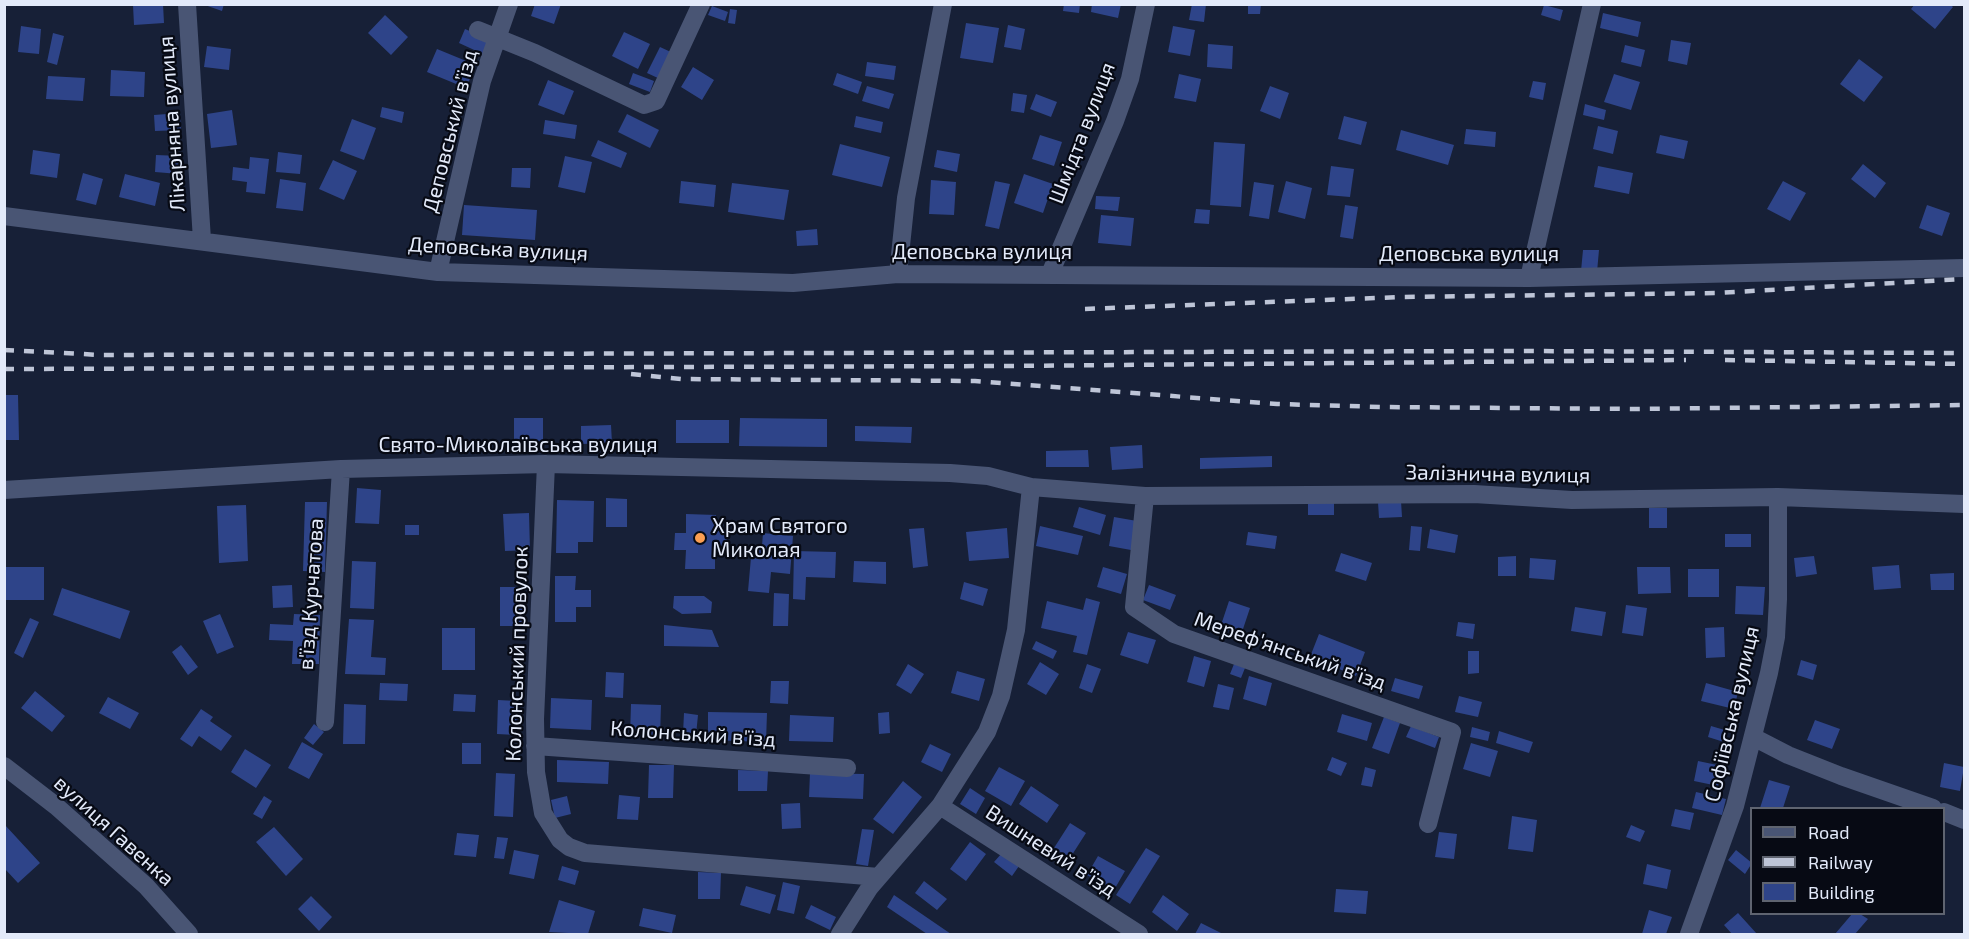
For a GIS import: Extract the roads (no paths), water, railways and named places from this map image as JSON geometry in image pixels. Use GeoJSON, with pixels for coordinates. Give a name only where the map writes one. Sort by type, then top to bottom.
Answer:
{"type":"FeatureCollection","features":[{"type":"Feature","properties":{"kind":"street","name":"Лікарняна вулиця"},"geometry":{"type":"LineString","coordinates":[[187,4],[202,240]]}},
{"type":"Feature","properties":{"kind":"street","name":"Деповський в’їзд"},"geometry":{"type":"LineString","coordinates":[[438,272],[482,81],[509,4]]}},
{"type":"Feature","properties":{"kind":"street","name":"Деповський в’їзд"},"geometry":{"type":"LineString","coordinates":[[478,30],[535,53],[636,103],[651,104],[658,98],[701,4]]}},
{"type":"Feature","properties":{"kind":"street"},"geometry":{"type":"LineString","coordinates":[[898,274],[906,198],[943,4]]}},
{"type":"Feature","properties":{"kind":"street","name":"Шмідта вулиця"},"geometry":{"type":"LineString","coordinates":[[1050,274],[1115,121],[1130,79],[1146,4]]}},
{"type":"Feature","properties":{"kind":"street"},"geometry":{"type":"LineString","coordinates":[[1528,278],[1592,4]]}},
{"type":"Feature","properties":{"kind":"street","name":"Деповська вулиця"},"geometry":{"type":"LineString","coordinates":[[4,216],[438,272],[793,283],[898,274],[1528,278],[1965,268]]}},
{"type":"Feature","properties":{"kind":"street","name":"Свято-Миколаївська вулиця"},"geometry":{"type":"LineString","coordinates":[[4,490],[341,469],[546,465],[950,473],[988,477],[1031,487]]}},
{"type":"Feature","properties":{"kind":"street","name":"Колонський провулок"},"geometry":{"type":"LineString","coordinates":[[546,465],[535,746],[536,772],[543,813],[560,840],[569,848],[585,853],[879,877]]}},
{"type":"Feature","properties":{"kind":"street","name":"в'їзд Курчатова"},"geometry":{"type":"LineString","coordinates":[[326,722],[341,469]]}},
{"type":"Feature","properties":{"kind":"street"},"geometry":{"type":"LineString","coordinates":[[840,934],[879,877],[940,806],[987,732],[1001,696],[1016,630],[1031,487]]}},
{"type":"Feature","properties":{"kind":"street","name":"Залізнична вулиця"},"geometry":{"type":"LineString","coordinates":[[1031,487],[1145,496],[1474,494],[1572,500],[1778,497],[1965,504]]}},
{"type":"Feature","properties":{"kind":"street","name":"Мереф'янський в'їзд"},"geometry":{"type":"LineString","coordinates":[[1145,496],[1134,607],[1174,634],[1452,732],[1428,824]]}},
{"type":"Feature","properties":{"kind":"street","name":"Софіївська вулиця"},"geometry":{"type":"LineString","coordinates":[[1689,934],[1720,853],[1755,738],[1776,637],[1778,497]]}},
{"type":"Feature","properties":{"kind":"street"},"geometry":{"type":"LineString","coordinates":[[1755,738],[1830,772],[1930,807]]}},
{"type":"Feature","properties":{"kind":"street","name":"Колонський в'їзд"},"geometry":{"type":"LineString","coordinates":[[535,746],[847,768]]}},
{"type":"Feature","properties":{"kind":"street","name":"вулиця Гавенка"},"geometry":{"type":"LineString","coordinates":[[4,766],[56,806],[137,878],[189,934]]}},
{"type":"Feature","properties":{"kind":"street","name":"Вишневий в’їзд"},"geometry":{"type":"LineString","coordinates":[[940,806],[1139,934]]}},
{"type":"Feature","properties":{"kind":"street"},"geometry":{"type":"LineString","coordinates":[[1945,812],[1965,820]]}},
{"type":"Feature","properties":{"kind":"railway"},"geometry":{"type":"LineString","coordinates":[[1085,309],[1403,297],[1716,293],[1964,279]]}},
{"type":"Feature","properties":{"kind":"railway"},"geometry":{"type":"LineString","coordinates":[[4,350],[101,355],[1525,351],[1964,353]]}},
{"type":"Feature","properties":{"kind":"railway"},"geometry":{"type":"LineString","coordinates":[[4,369],[1006,366],[1686,360]]}},
{"type":"Feature","properties":{"kind":"railway"},"geometry":{"type":"LineString","coordinates":[[1725,360],[1964,364]]}},
{"type":"Feature","properties":{"kind":"railway"},"geometry":{"type":"LineString","coordinates":[[631,374],[681,379],[975,381],[1277,404],[1383,407],[1636,409],[1964,405]]}},
{"type":"Feature","properties":{"kind":"place","name":"Храм Святого Миколая"},"geometry":{"type":"Point","coordinates":[700,538]}}]}
